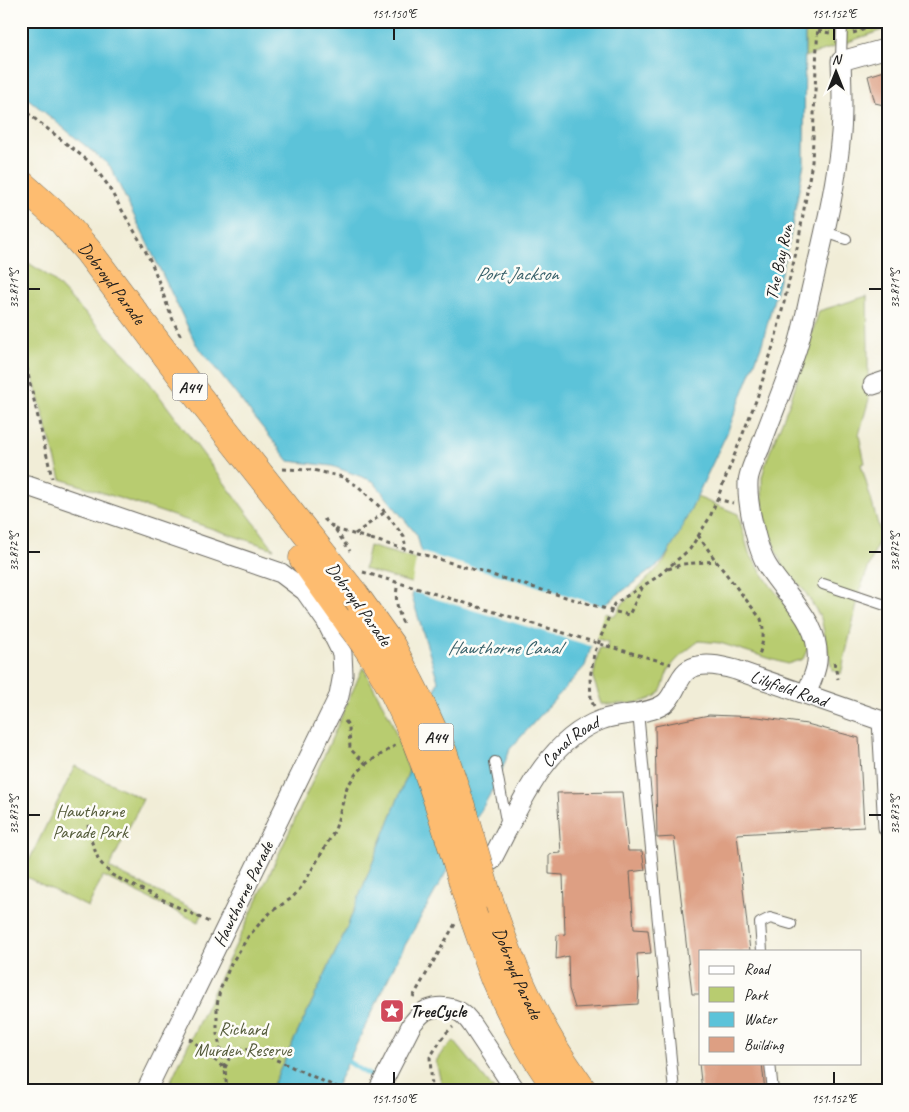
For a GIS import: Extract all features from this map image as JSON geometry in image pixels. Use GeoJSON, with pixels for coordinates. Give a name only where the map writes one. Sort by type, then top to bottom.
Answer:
{"type":"FeatureCollection","features":[{"type":"Feature","properties":{"kind":"highway","name":"Dobroyd Parade"},"geometry":{"type":"LineString","coordinates":[[21,184],[62,221],[88,251],[185,380],[359,583],[420,702],[443,752],[462,806],[502,940],[526,996],[553,1046],[583,1091]]}},
{"type":"Feature","properties":{"kind":"highway","name":"Dobroyd Parade"},"geometry":{"type":"LineString","coordinates":[[21,208],[56,242],[96,289],[299,551],[362,639],[383,672],[414,736],[427,769],[465,920],[520,1030],[559,1091]]}},
{"type":"Feature","properties":{"kind":"street"},"geometry":{"type":"LineString","coordinates":[[806,694],[817,663],[814,634],[804,614],[767,565],[749,507],[748,481],[797,347],[825,232],[841,133],[841,62],[888,48]]}},
{"type":"Feature","properties":{"kind":"street","name":"Dobroyd Parade"},"geometry":{"type":"LineString","coordinates":[[21,486],[28,486],[281,573],[305,591],[326,621],[342,653],[343,674],[339,696]]}},
{"type":"Feature","properties":{"kind":"street","name":"Lilyfield Road"},"geometry":{"type":"LineString","coordinates":[[689,669],[705,664],[736,670],[885,722]]}},
{"type":"Feature","properties":{"kind":"street","name":"Canal Road"},"geometry":{"type":"LineString","coordinates":[[491,861],[542,768],[556,752],[579,732],[601,720],[664,704],[672,696],[682,677],[689,669]]}},
{"type":"Feature","properties":{"kind":"street","name":"Hawthorne Parade"},"geometry":{"type":"LineString","coordinates":[[146,1091],[339,696]]}},
{"type":"Feature","properties":{"kind":"street"},"geometry":{"type":"LineString","coordinates":[[885,722],[888,828]]}},
{"type":"Feature","properties":{"kind":"street"},"geometry":{"type":"LineString","coordinates":[[378,1091],[412,1024],[427,1010],[445,1007],[456,1010],[465,1016],[516,1091]]}},
{"type":"Feature","properties":{"kind":"lane"},"geometry":{"type":"LineString","coordinates":[[841,62],[842,21]]}},
{"type":"Feature","properties":{"kind":"lane"},"geometry":{"type":"LineString","coordinates":[[825,232],[846,239]]}},
{"type":"Feature","properties":{"kind":"lane"},"geometry":{"type":"LineString","coordinates":[[824,584],[888,606]]}},
{"type":"Feature","properties":{"kind":"lane"},"geometry":{"type":"LineString","coordinates":[[638,712],[674,1091]]}},
{"type":"Feature","properties":{"kind":"lane"},"geometry":{"type":"LineString","coordinates":[[495,762],[508,827]]}},
{"type":"Feature","properties":{"kind":"lane"},"geometry":{"type":"LineString","coordinates":[[762,950],[760,923],[770,918],[791,924]]}},
{"type":"Feature","properties":{"kind":"lane"},"geometry":{"type":"LineString","coordinates":[[770,1064],[772,1091]]}},
{"type":"Feature","properties":{"kind":"path","name":"The Bay Run"},"geometry":{"type":"LineString","coordinates":[[665,570],[690,549],[710,517],[760,389],[775,340],[798,244],[812,162],[818,21]]}},
{"type":"Feature","properties":{"kind":"path"},"geometry":{"type":"LineString","coordinates":[[21,108],[91,163],[99,172],[151,263],[168,308],[187,346]]}},
{"type":"Feature","properties":{"kind":"path"},"geometry":{"type":"LineString","coordinates":[[21,344],[56,496]]}},
{"type":"Feature","properties":{"kind":"path"},"geometry":{"type":"LineString","coordinates":[[282,469],[313,470],[343,476],[359,486],[385,512],[404,536],[405,544]]}},
{"type":"Feature","properties":{"kind":"path"},"geometry":{"type":"LineString","coordinates":[[354,534],[385,512]]}},
{"type":"Feature","properties":{"kind":"path"},"geometry":{"type":"LineString","coordinates":[[335,529],[629,615],[643,585]]}},
{"type":"Feature","properties":{"kind":"path"},"geometry":{"type":"LineString","coordinates":[[698,535],[761,619],[764,626],[764,634],[759,656]]}},
{"type":"Feature","properties":{"kind":"path"},"geometry":{"type":"LineString","coordinates":[[601,720],[591,700],[590,678],[594,654],[614,604],[665,570],[682,564],[716,561]]}},
{"type":"Feature","properties":{"kind":"path"},"geometry":{"type":"LineString","coordinates":[[359,583],[607,646],[689,669]]}},
{"type":"Feature","properties":{"kind":"path"},"geometry":{"type":"LineString","coordinates":[[227,1091],[225,1069],[217,1034],[217,1005],[220,990],[231,964],[248,936],[272,911],[292,898],[302,886],[317,863],[334,830],[347,787],[366,764],[350,749],[349,726],[343,719],[331,713]]}},
{"type":"Feature","properties":{"kind":"path"},"geometry":{"type":"LineString","coordinates":[[88,825],[98,861],[112,875],[226,930]]}},
{"type":"Feature","properties":{"kind":"path"},"geometry":{"type":"LineString","coordinates":[[412,1000],[465,920]]}},
{"type":"Feature","properties":{"kind":"path"},"geometry":{"type":"LineString","coordinates":[[435,1091],[432,1088],[430,1056],[445,1034],[455,1025]]}},
{"type":"Feature","properties":{"kind":"path"},"geometry":{"type":"LineString","coordinates":[[174,1033],[192,1040],[225,1069]]}},
{"type":"Feature","properties":{"kind":"path"},"geometry":{"type":"LineString","coordinates":[[225,1069],[232,1052],[244,1049],[259,1052],[343,1090]]}},
{"type":"Feature","properties":{"kind":"green space"},"geometry":{"type":"Polygon","coordinates":[[[805,21],[888,21],[888,28],[805,57],[805,21]]]}},
{"type":"Feature","properties":{"kind":"green space"},"geometry":{"type":"Polygon","coordinates":[[[21,258],[50,277],[140,370],[274,549],[61,479],[21,336],[21,258]]]}},
{"type":"Feature","properties":{"kind":"green space"},"geometry":{"type":"Polygon","coordinates":[[[867,296],[869,399],[859,435],[865,463],[861,464],[881,535],[861,587],[841,674],[832,670],[821,618],[802,587],[787,573],[777,554],[764,515],[762,477],[767,459],[791,399],[819,311],[867,296]]]}},
{"type":"Feature","properties":{"kind":"green space"},"geometry":{"type":"Polygon","coordinates":[[[697,497],[738,514],[749,553],[770,585],[797,618],[808,648],[803,659],[787,664],[720,643],[699,641],[682,654],[671,666],[661,691],[656,696],[644,701],[602,704],[593,678],[599,648],[606,650],[608,642],[364,569],[369,546],[615,616],[623,603],[664,562],[697,497]]]}},
{"type":"Feature","properties":{"kind":"green space","name":"Richard Murden Reserve"},"geometry":{"type":"Polygon","coordinates":[[[363,667],[391,720],[409,771],[345,932],[270,1091],[166,1091],[292,827],[363,667]]]}},
{"type":"Feature","properties":{"kind":"green space","name":"Hawthorne Parade Park"},"geometry":{"type":"Polygon","coordinates":[[[75,766],[143,799],[109,868],[203,914],[198,922],[103,876],[88,907],[22,875],[75,766]]]}},
{"type":"Feature","properties":{"kind":"green space"},"geometry":{"type":"Polygon","coordinates":[[[454,1041],[495,1091],[450,1091],[441,1083],[436,1061],[454,1041]]]}},
{"type":"Feature","properties":{"kind":"water","name":"Port Jackson"},"geometry":{"type":"Polygon","coordinates":[[[21,21],[805,21],[804,163],[789,242],[762,344],[727,433],[676,540],[662,562],[605,604],[585,666],[510,749],[498,780],[399,956],[334,1091],[270,1091],[345,932],[409,771],[438,681],[412,597],[421,550],[417,535],[373,481],[332,466],[289,461],[196,344],[110,166],[21,93],[21,21]]]}},
{"type":"Feature","properties":{"kind":"pier"},"geometry":{"type":"Polygon","coordinates":[[[418,551],[607,607],[594,647],[410,591],[418,551]]]}},
{"type":"Feature","properties":{"kind":"building"},"geometry":{"type":"Polygon","coordinates":[[[888,70],[888,106],[875,103],[868,76],[888,70]]]}},
{"type":"Feature","properties":{"kind":"building"},"geometry":{"type":"Polygon","coordinates":[[[709,715],[758,717],[807,724],[859,738],[864,827],[737,834],[750,950],[699,950],[699,994],[692,994],[674,837],[657,838],[655,726],[709,715]]]}},
{"type":"Feature","properties":{"kind":"building"},"geometry":{"type":"Polygon","coordinates":[[[622,792],[628,851],[642,851],[645,870],[630,872],[634,929],[648,930],[651,953],[637,954],[638,1004],[575,1008],[569,989],[568,956],[556,959],[557,935],[565,934],[563,875],[549,874],[549,854],[561,853],[557,793],[622,792]]]}},
{"type":"Feature","properties":{"kind":"building"},"geometry":{"type":"Polygon","coordinates":[[[699,1064],[762,1064],[765,1091],[702,1091],[699,1064]]]}},
{"type":"Feature","properties":{"kind":"waterway"},"geometry":{"type":"LineString","coordinates":[[344,1059],[378,1081]]}},
{"type":"Feature","properties":{"kind":"place","name":"TreeCycle"},"geometry":{"type":"Point","coordinates":[392,1011]}},
{"type":"Feature","properties":{"kind":"water label","name":"Hawthorne Canal"},"geometry":{"type":"Point","coordinates":[504,647]}}]}
